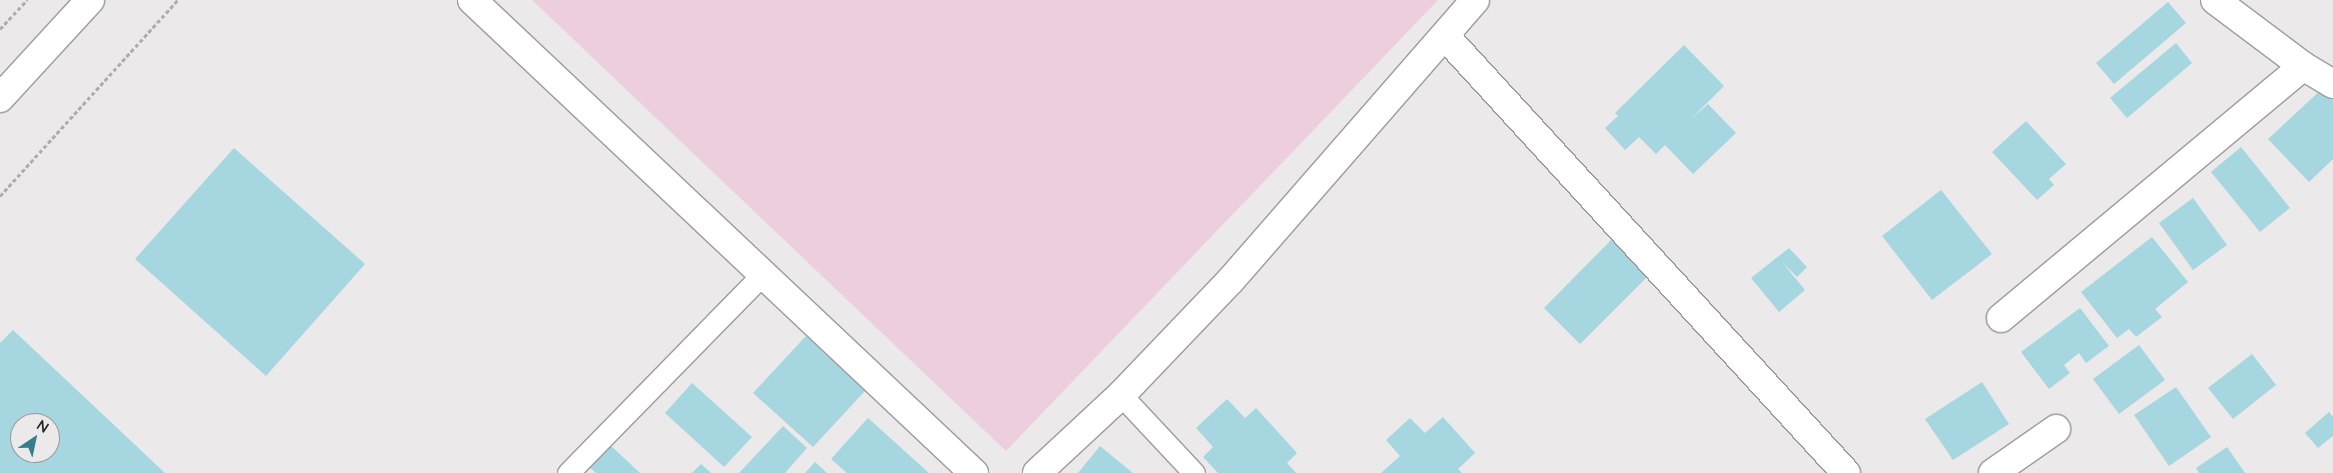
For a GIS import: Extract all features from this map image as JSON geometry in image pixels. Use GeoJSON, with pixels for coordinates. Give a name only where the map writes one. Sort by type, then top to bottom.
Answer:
{"type":"FeatureCollection","features":[{"type":"Feature","properties":{"kind":"street"},"geometry":{"type":"LineString","coordinates":[[0,98],[90,0]]}},
{"type":"Feature","properties":{"kind":"street"},"geometry":{"type":"LineString","coordinates":[[472,0],[974,473]]}},
{"type":"Feature","properties":{"kind":"street"},"geometry":{"type":"LineString","coordinates":[[1037,473],[1121,395],[1231,280],[1475,0]]}},
{"type":"Feature","properties":{"kind":"street"},"geometry":{"type":"LineString","coordinates":[[2001,318],[2323,74],[2215,0]]}},
{"type":"Feature","properties":{"kind":"street"},"geometry":{"type":"LineString","coordinates":[[1445,36],[1846,473]]}},
{"type":"Feature","properties":{"kind":"street"},"geometry":{"type":"LineString","coordinates":[[1993,473],[2056,429]]}},
{"type":"Feature","properties":{"kind":"lane"},"geometry":{"type":"LineString","coordinates":[[568,473],[763,274]]}},
{"type":"Feature","properties":{"kind":"lane"},"geometry":{"type":"LineString","coordinates":[[1121,395],[1194,473]]}},
{"type":"Feature","properties":{"kind":"path"},"geometry":{"type":"LineString","coordinates":[[0,30],[27,0]]}},
{"type":"Feature","properties":{"kind":"path"},"geometry":{"type":"LineString","coordinates":[[0,196],[178,0]]}},
{"type":"Feature","properties":{"kind":"shaded area"},"geometry":{"type":"Polygon","coordinates":[[[532,0],[1438,0],[1006,451],[532,0]]]}},
{"type":"Feature","properties":{"kind":"building"},"geometry":{"type":"Polygon","coordinates":[[[2168,2],[2186,23],[2114,84],[2096,63],[2168,2]]]}},
{"type":"Feature","properties":{"kind":"building"},"geometry":{"type":"Polygon","coordinates":[[[2176,43],[2192,63],[2127,118],[2110,98],[2176,43]]]}},
{"type":"Feature","properties":{"kind":"building"},"geometry":{"type":"Polygon","coordinates":[[[1684,45],[1724,86],[1690,120],[1708,104],[1736,133],[1693,174],[1665,145],[1656,154],[1639,137],[1625,150],[1605,128],[1618,116],[1615,113],[1684,45]]]}},
{"type":"Feature","properties":{"kind":"building"},"geometry":{"type":"Polygon","coordinates":[[[2323,88],[2333,99],[2333,159],[2309,182],[2268,139],[2323,88]]]}},
{"type":"Feature","properties":{"kind":"building"},"geometry":{"type":"Polygon","coordinates":[[[2026,121],[2066,164],[2049,179],[2054,185],[2037,200],[1992,152],[2026,121]]]}},
{"type":"Feature","properties":{"kind":"building"},"geometry":{"type":"Polygon","coordinates":[[[2241,147],[2290,208],[2260,232],[2211,172],[2241,147]]]}},
{"type":"Feature","properties":{"kind":"building"},"geometry":{"type":"Polygon","coordinates":[[[234,148],[365,264],[266,376],[135,259],[234,148]]]}},
{"type":"Feature","properties":{"kind":"building"},"geometry":{"type":"Polygon","coordinates":[[[1941,190],[1992,254],[1932,300],[1882,236],[1941,190]]]}},
{"type":"Feature","properties":{"kind":"building"},"geometry":{"type":"Polygon","coordinates":[[[2193,198],[2227,245],[2193,270],[2159,223],[2193,198]]]}},
{"type":"Feature","properties":{"kind":"building"},"geometry":{"type":"Polygon","coordinates":[[[1617,234],[1654,270],[1580,344],[1544,308],[1617,234]]]}},
{"type":"Feature","properties":{"kind":"building"},"geometry":{"type":"Polygon","coordinates":[[[2152,237],[2188,282],[2155,309],[2162,317],[2136,337],[2129,329],[2117,338],[2081,292],[2152,237]]]}},
{"type":"Feature","properties":{"kind":"building"},"geometry":{"type":"Polygon","coordinates":[[[1789,248],[1807,267],[1797,277],[1782,262],[1805,290],[1779,312],[1751,278],[1789,248]]]}},
{"type":"Feature","properties":{"kind":"building"},"geometry":{"type":"Polygon","coordinates":[[[2080,308],[2109,346],[2086,363],[2079,353],[2064,365],[2070,373],[2049,389],[2021,352],[2080,308]]]}},
{"type":"Feature","properties":{"kind":"building"},"geometry":{"type":"Polygon","coordinates":[[[13,330],[165,473],[0,473],[0,343],[13,330]]]}},
{"type":"Feature","properties":{"kind":"building"},"geometry":{"type":"Polygon","coordinates":[[[806,336],[865,391],[813,447],[753,393],[806,336]]]}},
{"type":"Feature","properties":{"kind":"building"},"geometry":{"type":"Polygon","coordinates":[[[2139,345],[2165,380],[2119,414],[2093,379],[2139,345]]]}},
{"type":"Feature","properties":{"kind":"building"},"geometry":{"type":"Polygon","coordinates":[[[2252,354],[2276,385],[2233,419],[2208,388],[2252,354]]]}},
{"type":"Feature","properties":{"kind":"building"},"geometry":{"type":"Polygon","coordinates":[[[1982,382],[2009,424],[1953,460],[1925,419],[1982,382]]]}},
{"type":"Feature","properties":{"kind":"building"},"geometry":{"type":"Polygon","coordinates":[[[692,383],[752,437],[724,467],[665,413],[692,383]]]}},
{"type":"Feature","properties":{"kind":"building"},"geometry":{"type":"Polygon","coordinates":[[[2176,387],[2211,437],[2169,466],[2134,415],[2176,387]]]}},
{"type":"Feature","properties":{"kind":"building"},"geometry":{"type":"Polygon","coordinates":[[[1227,399],[1245,418],[1256,408],[1297,453],[1287,463],[1296,473],[1218,473],[1203,457],[1213,447],[1196,428],[1227,399]]]}},
{"type":"Feature","properties":{"kind":"building"},"geometry":{"type":"Polygon","coordinates":[[[2329,412],[2333,417],[2333,436],[2318,448],[2305,433],[2329,412]]]}},
{"type":"Feature","properties":{"kind":"building"},"geometry":{"type":"Polygon","coordinates":[[[1443,417],[1475,453],[1458,469],[1462,473],[1381,473],[1400,456],[1386,440],[1410,418],[1425,433],[1443,417]]]}},
{"type":"Feature","properties":{"kind":"building"},"geometry":{"type":"Polygon","coordinates":[[[868,418],[929,473],[847,473],[831,459],[868,418]]]}},
{"type":"Feature","properties":{"kind":"building"},"geometry":{"type":"Polygon","coordinates":[[[783,426],[807,448],[785,473],[739,473],[783,426]]]}},
{"type":"Feature","properties":{"kind":"building"},"geometry":{"type":"Polygon","coordinates":[[[610,445],[640,473],[596,473],[589,467],[610,445]]]}},
{"type":"Feature","properties":{"kind":"building"},"geometry":{"type":"Polygon","coordinates":[[[1100,446],[1133,473],[1078,473],[1100,446]]]}},
{"type":"Feature","properties":{"kind":"building"},"geometry":{"type":"Polygon","coordinates":[[[2227,447],[2245,473],[2199,473],[2196,468],[2227,447]]]}},
{"type":"Feature","properties":{"kind":"building"},"geometry":{"type":"Polygon","coordinates":[[[815,462],[827,473],[805,473],[815,462]]]}},
{"type":"Feature","properties":{"kind":"building"},"geometry":{"type":"Polygon","coordinates":[[[701,464],[711,473],[692,473],[701,464]]]}}]}
